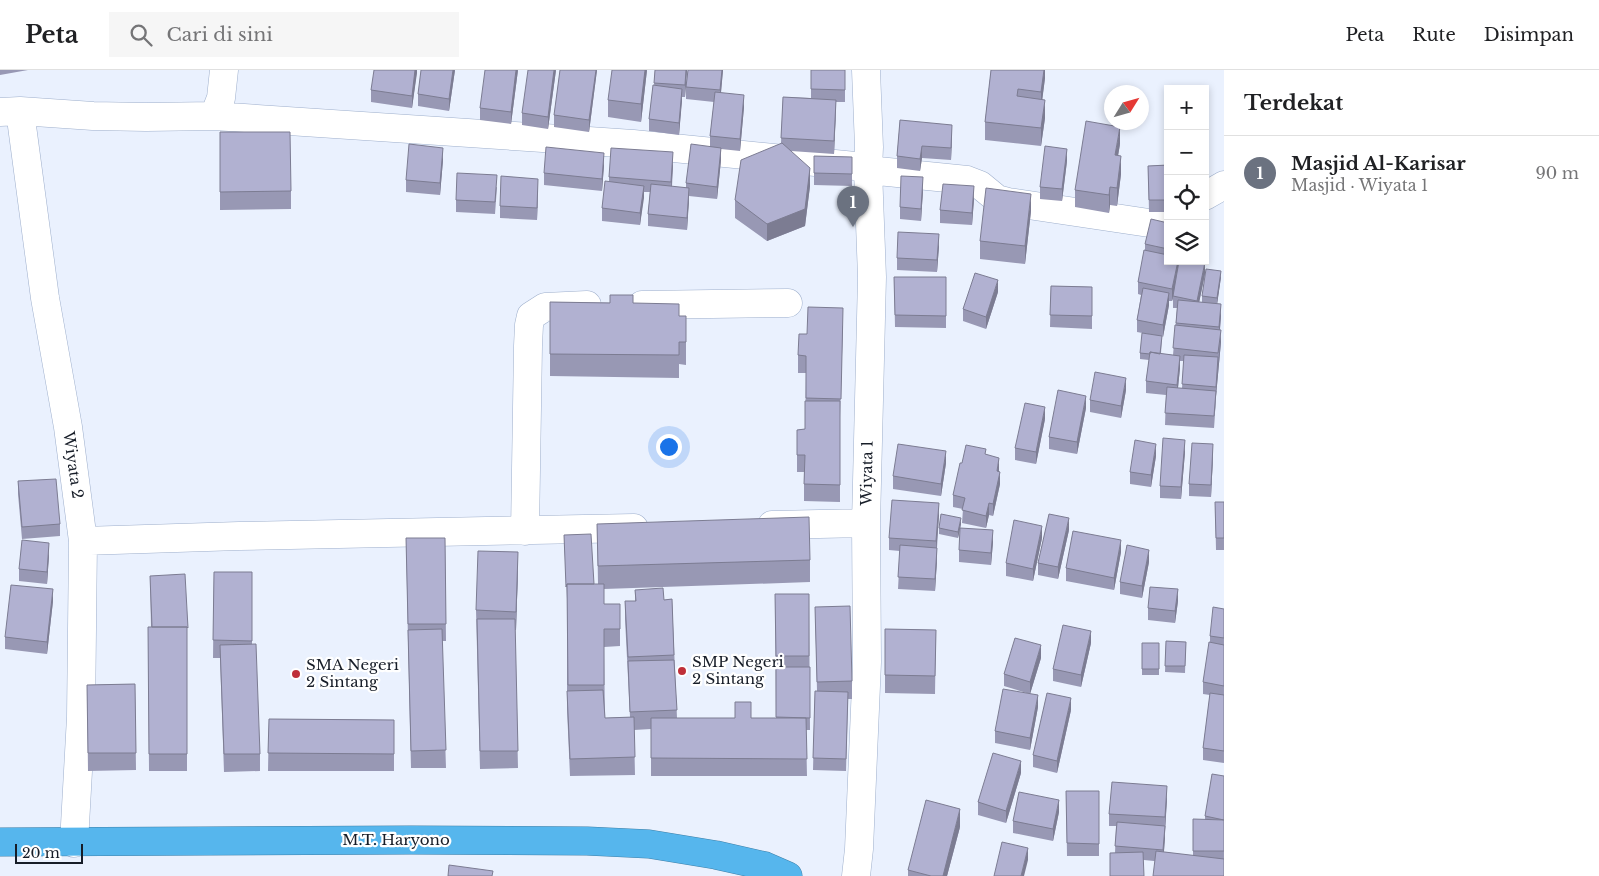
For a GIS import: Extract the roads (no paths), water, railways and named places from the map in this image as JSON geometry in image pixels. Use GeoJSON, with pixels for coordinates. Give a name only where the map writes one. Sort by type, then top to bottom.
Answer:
{"type":"FeatureCollection","features":[{"type":"Feature","properties":{"kind":"highway","name":"M.T. Haryono"},"geometry":{"type":"LineString","coordinates":[[0,842],[587,841],[649,844],[716,855],[765,866],[788,876]]}},
{"type":"Feature","properties":{"kind":"street"},"geometry":{"type":"LineString","coordinates":[[214,116],[221,98],[224,70]]}},
{"type":"Feature","properties":{"kind":"street","name":"Wiyata 1"},"geometry":{"type":"LineString","coordinates":[[856,876],[859,849],[867,662],[866,523],[872,277],[868,170],[870,147],[866,70]]}},
{"type":"Feature","properties":{"kind":"street"},"geometry":{"type":"LineString","coordinates":[[10,111],[93,116],[214,116],[633,144],[855,166],[868,170],[967,180],[980,185],[997,199],[1008,202],[1150,223],[1164,222]]}},
{"type":"Feature","properties":{"kind":"street","name":"Wiyata 2"},"geometry":{"type":"LineString","coordinates":[[10,111],[68,428],[83,541],[81,716],[74,843]]}},
{"type":"Feature","properties":{"kind":"street"},"geometry":{"type":"LineString","coordinates":[[1209,194],[1224,185]]}},
{"type":"Feature","properties":{"kind":"street"},"geometry":{"type":"LineString","coordinates":[[525,531],[529,332],[531,316],[544,307],[788,303]]}},
{"type":"Feature","properties":{"kind":"street"},"geometry":{"type":"LineString","coordinates":[[747,526],[866,523]]}},
{"type":"Feature","properties":{"kind":"street"},"geometry":{"type":"LineString","coordinates":[[83,541],[657,528]]}},
{"type":"Feature","properties":{"kind":"place","name":"Masjid Al-Karisar"},"geometry":{"type":"Point","coordinates":[853,227]}},
{"type":"Feature","properties":{"kind":"place","name":"SMP Negeri 2 Sintang"},"geometry":{"type":"Point","coordinates":[682,671]}},
{"type":"Feature","properties":{"kind":"place","name":"SMA Negeri 2 Sintang"},"geometry":{"type":"Point","coordinates":[296,674]}}]}
